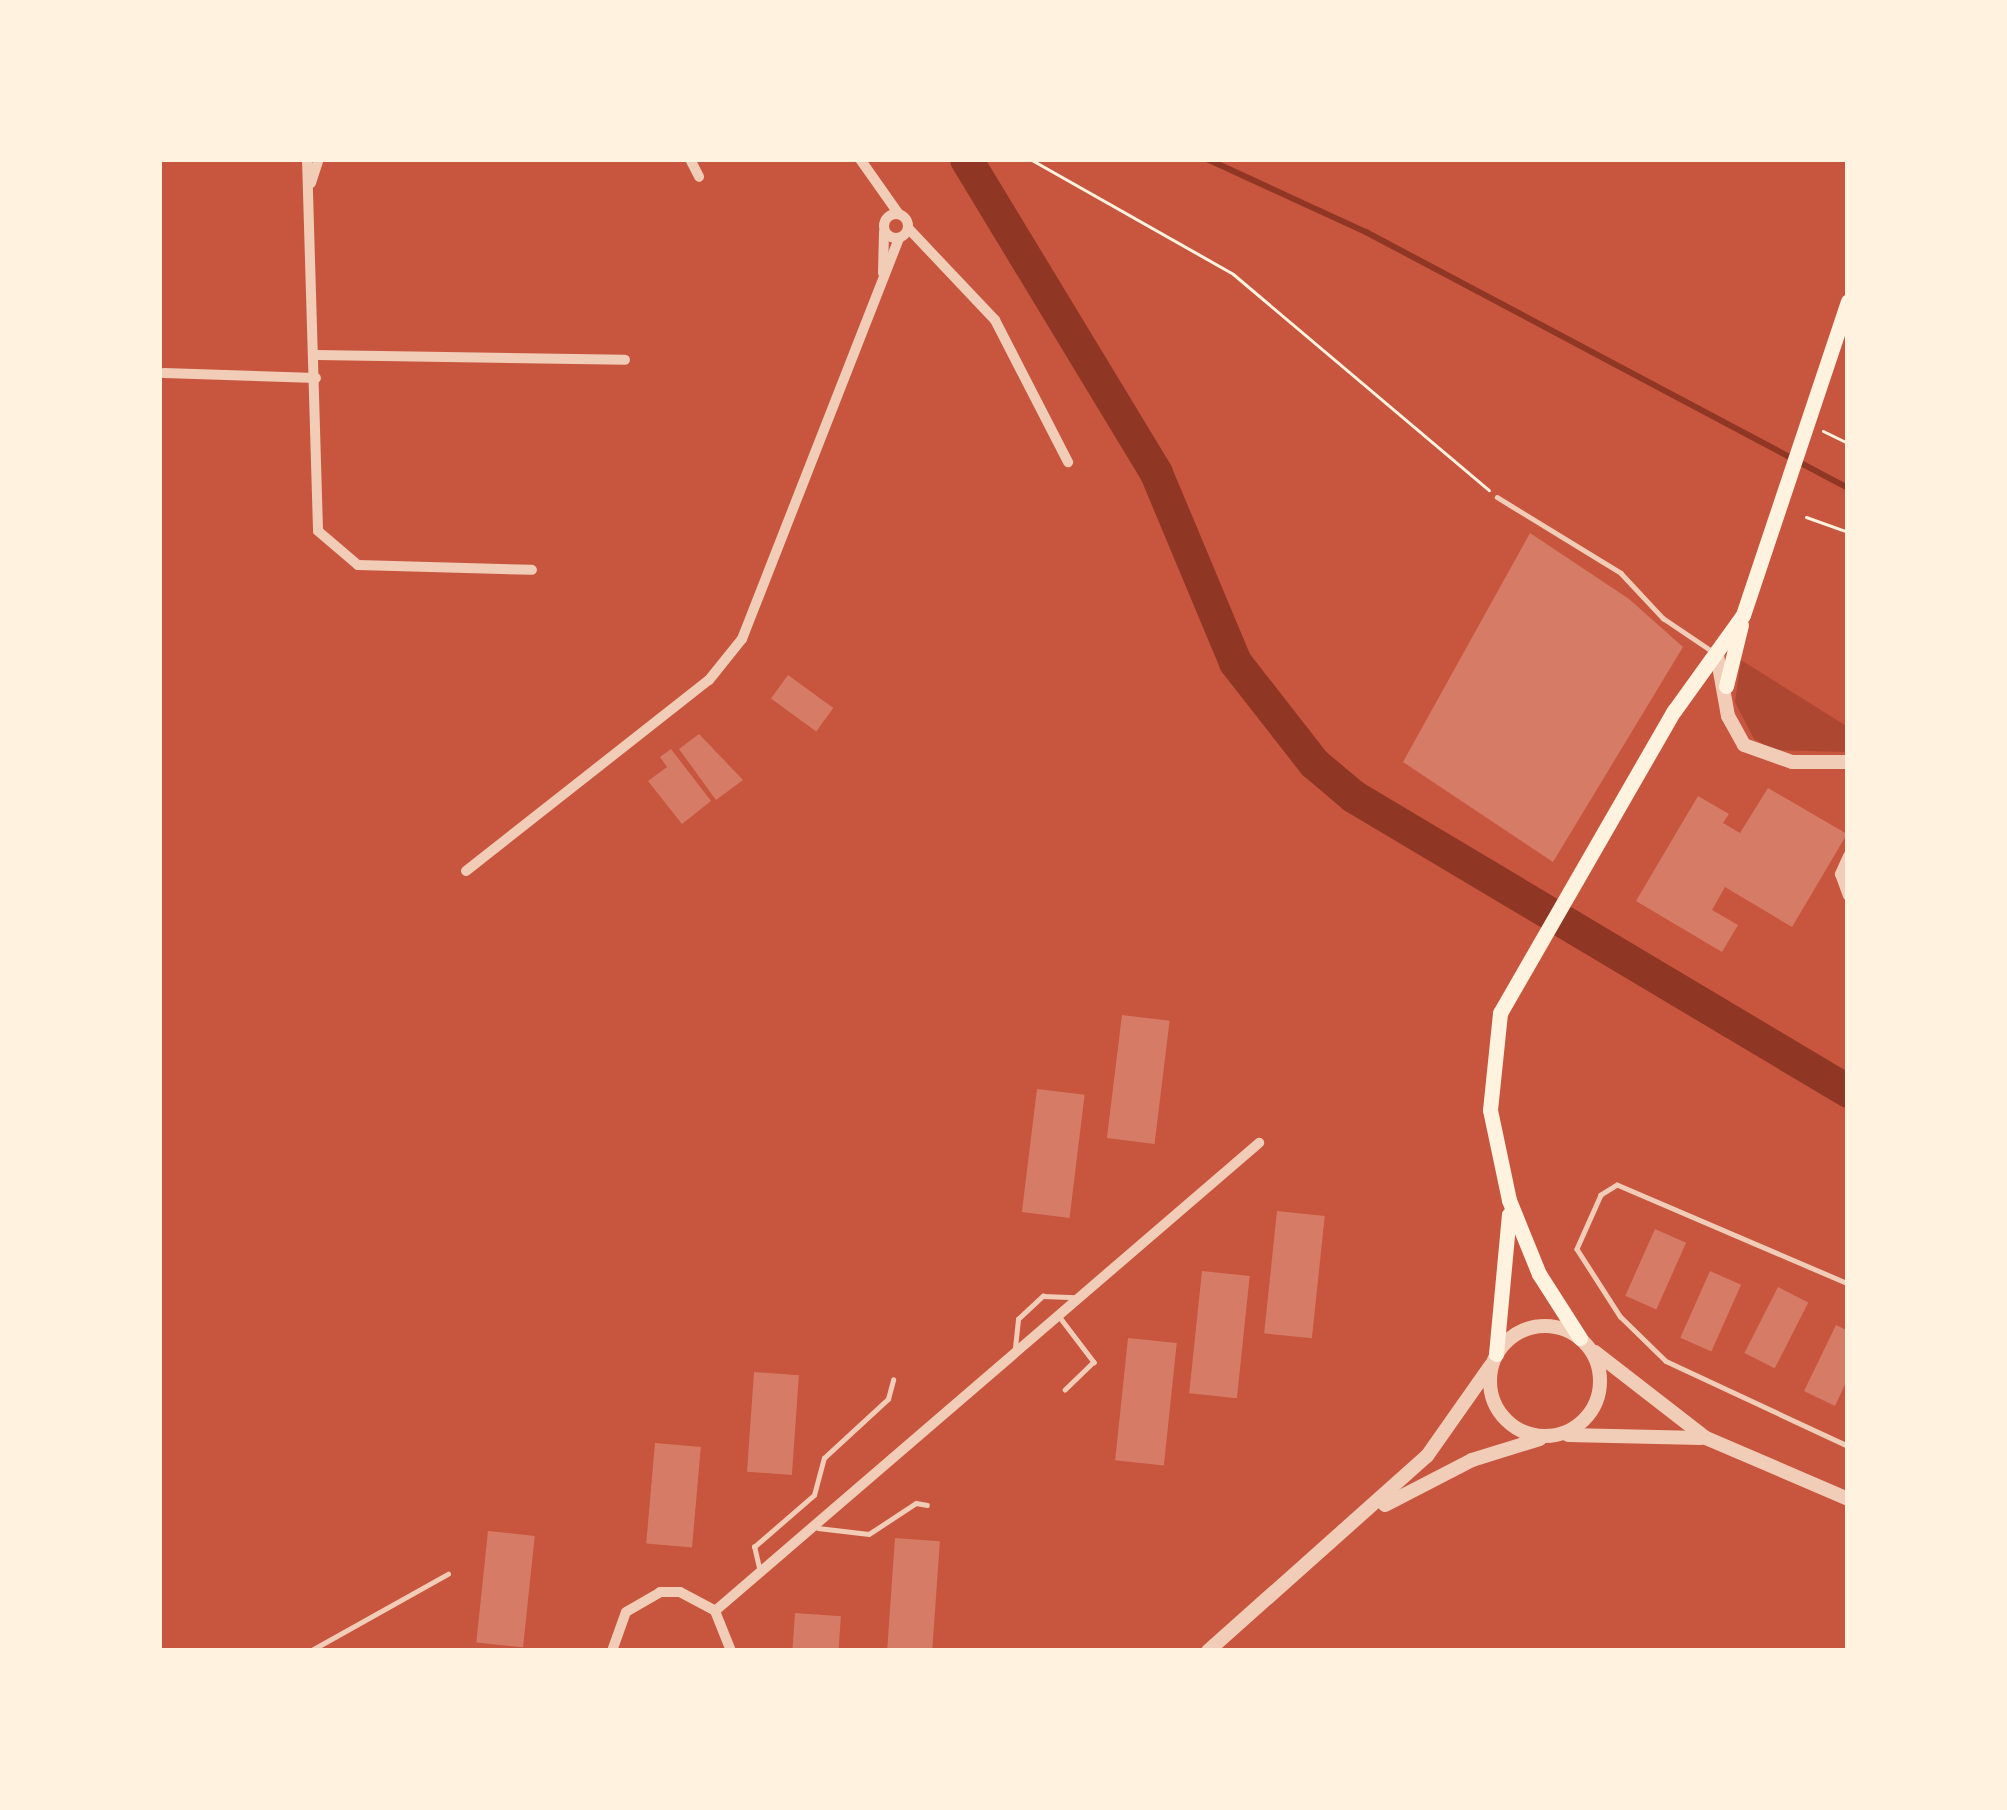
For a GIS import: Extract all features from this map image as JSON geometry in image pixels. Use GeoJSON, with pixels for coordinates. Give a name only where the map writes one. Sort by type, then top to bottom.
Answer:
{"type":"FeatureCollection","features":[{"type":"Feature","properties":{"kind":"main road"},"geometry":{"type":"LineString","coordinates":[[1726,686],[1743,616],[1806,427],[1842,345],[1848,301]]}},
{"type":"Feature","properties":{"kind":"main road"},"geometry":{"type":"LineString","coordinates":[[1584,1341],[1539,1274],[1509,1199],[1490,1110],[1491,1047],[1511,984],[1674,710],[1743,616]]}},
{"type":"Feature","properties":{"kind":"main road"},"geometry":{"type":"LineString","coordinates":[[1494,1360],[1509,1199]]}},
{"type":"Feature","properties":{"kind":"street"},"geometry":{"type":"LineString","coordinates":[[307,159],[316,355],[314,514],[329,546],[358,565],[532,570]]}},
{"type":"Feature","properties":{"kind":"street"},"geometry":{"type":"LineString","coordinates":[[309,191],[319,159]]}},
{"type":"Feature","properties":{"kind":"street"},"geometry":{"type":"LineString","coordinates":[[690,159],[699,177]]}},
{"type":"Feature","properties":{"kind":"street"},"geometry":{"type":"LineString","coordinates":[[466,871],[726,662],[766,587],[904,233],[898,213],[860,159]]}},
{"type":"Feature","properties":{"kind":"street"},"geometry":{"type":"LineString","coordinates":[[877,184],[883,282]]}},
{"type":"Feature","properties":{"kind":"street"},"geometry":{"type":"LineString","coordinates":[[883,226],[898,213]]}},
{"type":"Feature","properties":{"kind":"street"},"geometry":{"type":"LineString","coordinates":[[883,226],[904,233],[994,320],[1054,422],[1068,462]]}},
{"type":"Feature","properties":{"kind":"street"},"geometry":{"type":"LineString","coordinates":[[316,355],[625,360]]}},
{"type":"Feature","properties":{"kind":"street"},"geometry":{"type":"LineString","coordinates":[[164,373],[316,378]]}},
{"type":"Feature","properties":{"kind":"street"},"geometry":{"type":"LineString","coordinates":[[1717,655],[1728,716],[1744,745],[1792,762],[1848,762]]}},
{"type":"Feature","properties":{"kind":"street"},"geometry":{"type":"LineString","coordinates":[[1848,856],[1840,874],[1848,896]]}},
{"type":"Feature","properties":{"kind":"street"},"geometry":{"type":"LineString","coordinates":[[716,1611],[1259,1143]]}},
{"type":"Feature","properties":{"kind":"street"},"geometry":{"type":"LineString","coordinates":[[1208,1651],[1370,1513],[1451,1427],[1494,1360],[1534,1326],[1584,1341],[1630,1386],[1706,1438],[1848,1498]]}},
{"type":"Feature","properties":{"kind":"street"},"geometry":{"type":"LineString","coordinates":[[1370,1513],[1472,1460],[1575,1428],[1598,1398],[1600,1380],[1584,1341]]}},
{"type":"Feature","properties":{"kind":"street"},"geometry":{"type":"LineString","coordinates":[[1494,1360],[1491,1396],[1507,1422],[1553,1436],[1706,1438]]}},
{"type":"Feature","properties":{"kind":"street"},"geometry":{"type":"LineString","coordinates":[[612,1651],[615,1630],[641,1600],[680,1592],[716,1611],[731,1651]]}},
{"type":"Feature","properties":{"kind":"lane"},"geometry":{"type":"LineString","coordinates":[[1497,497],[1621,573],[1663,618],[1717,655]]}},
{"type":"Feature","properties":{"kind":"lane"},"geometry":{"type":"LineString","coordinates":[[1848,1284],[1617,1184],[1601,1195],[1577,1249],[1619,1316],[1666,1360],[1848,1446]]}},
{"type":"Feature","properties":{"kind":"lane"},"geometry":{"type":"LineString","coordinates":[[1016,1354],[1014,1326],[1043,1296],[1081,1298]]}},
{"type":"Feature","properties":{"kind":"lane"},"geometry":{"type":"LineString","coordinates":[[1059,1316],[1094,1362],[1065,1390]]}},
{"type":"Feature","properties":{"kind":"lane"},"geometry":{"type":"LineString","coordinates":[[760,1572],[754,1547],[819,1489],[824,1458],[889,1399],[893,1380]]}},
{"type":"Feature","properties":{"kind":"lane"},"geometry":{"type":"LineString","coordinates":[[794,1512],[811,1529],[869,1534],[916,1503],[927,1504]]}},
{"type":"Feature","properties":{"kind":"lane"},"geometry":{"type":"LineString","coordinates":[[310,1651],[448,1574]]}},
{"type":"Feature","properties":{"kind":"path"},"geometry":{"type":"LineString","coordinates":[[1030,159],[1233,274],[1497,497]]}},
{"type":"Feature","properties":{"kind":"path"},"geometry":{"type":"LineString","coordinates":[[1806,427],[1848,443]]}},
{"type":"Feature","properties":{"kind":"path"},"geometry":{"type":"LineString","coordinates":[[1806,517],[1848,532]]}},
{"type":"Feature","properties":{"kind":"shaded area"},"geometry":{"type":"Polygon","coordinates":[[[1741,660],[1848,727],[1848,752],[1773,750],[1754,739],[1735,702],[1741,660]]]}},
{"type":"Feature","properties":{"kind":"building"},"geometry":{"type":"Polygon","coordinates":[[[1530,533],[1629,599],[1683,647],[1553,862],[1403,762],[1530,533]]]}},
{"type":"Feature","properties":{"kind":"building"},"geometry":{"type":"Polygon","coordinates":[[[788,675],[833,708],[816,731],[771,698],[788,675]]]}},
{"type":"Feature","properties":{"kind":"building"},"geometry":{"type":"Polygon","coordinates":[[[699,734],[743,780],[716,800],[679,749],[699,734]]]}},
{"type":"Feature","properties":{"kind":"building"},"geometry":{"type":"Polygon","coordinates":[[[671,749],[711,801],[682,824],[648,781],[667,767],[660,757],[671,749]]]}},
{"type":"Feature","properties":{"kind":"building"},"geometry":{"type":"Polygon","coordinates":[[[1768,788],[1847,834],[1792,927],[1725,887],[1712,910],[1738,925],[1722,952],[1636,901],[1698,796],[1729,814],[1723,823],[1740,833],[1768,788]]]}},
{"type":"Feature","properties":{"kind":"building"},"geometry":{"type":"Polygon","coordinates":[[[1122,1015],[1170,1021],[1155,1144],[1107,1138],[1122,1015]]]}},
{"type":"Feature","properties":{"kind":"building"},"geometry":{"type":"Polygon","coordinates":[[[1037,1089],[1085,1095],[1070,1218],[1022,1212],[1037,1089]]]}},
{"type":"Feature","properties":{"kind":"building"},"geometry":{"type":"Polygon","coordinates":[[[1277,1211],[1325,1216],[1312,1338],[1264,1333],[1277,1211]]]}},
{"type":"Feature","properties":{"kind":"building"},"geometry":{"type":"Polygon","coordinates":[[[1655,1229],[1686,1243],[1656,1310],[1625,1296],[1655,1229]]]}},
{"type":"Feature","properties":{"kind":"building"},"geometry":{"type":"Polygon","coordinates":[[[1202,1271],[1250,1276],[1237,1398],[1189,1393],[1202,1271]]]}},
{"type":"Feature","properties":{"kind":"building"},"geometry":{"type":"Polygon","coordinates":[[[1710,1271],[1741,1285],[1711,1352],[1680,1338],[1710,1271]]]}},
{"type":"Feature","properties":{"kind":"building"},"geometry":{"type":"Polygon","coordinates":[[[1778,1287],[1808,1302],[1775,1368],[1744,1353],[1778,1287]]]}},
{"type":"Feature","properties":{"kind":"building"},"geometry":{"type":"Polygon","coordinates":[[[1836,1325],[1848,1331],[1848,1378],[1835,1406],[1804,1391],[1836,1325]]]}},
{"type":"Feature","properties":{"kind":"building"},"geometry":{"type":"Polygon","coordinates":[[[1128,1338],[1177,1343],[1164,1465],[1115,1460],[1128,1338]]]}},
{"type":"Feature","properties":{"kind":"building"},"geometry":{"type":"Polygon","coordinates":[[[754,1372],[799,1375],[792,1475],[747,1472],[754,1372]]]}},
{"type":"Feature","properties":{"kind":"building"},"geometry":{"type":"Polygon","coordinates":[[[655,1443],[701,1447],[692,1548],[646,1544],[655,1443]]]}},
{"type":"Feature","properties":{"kind":"building"},"geometry":{"type":"Polygon","coordinates":[[[488,1531],[535,1536],[523,1647],[476,1642],[488,1531]]]}},
{"type":"Feature","properties":{"kind":"building"},"geometry":{"type":"Polygon","coordinates":[[[895,1538],[940,1541],[932,1651],[887,1651],[895,1538]]]}},
{"type":"Feature","properties":{"kind":"building"},"geometry":{"type":"Polygon","coordinates":[[[795,1613],[841,1616],[838,1651],[792,1651],[795,1613]]]}},
{"type":"Feature","properties":{"kind":"waterway"},"geometry":{"type":"LineString","coordinates":[[966,159],[1156,473],[1235,662],[1314,763],[1353,796],[1848,1091]]}},
{"type":"Feature","properties":{"kind":"waterway"},"geometry":{"type":"LineString","coordinates":[[1207,159],[1366,232],[1848,488]]}}]}
